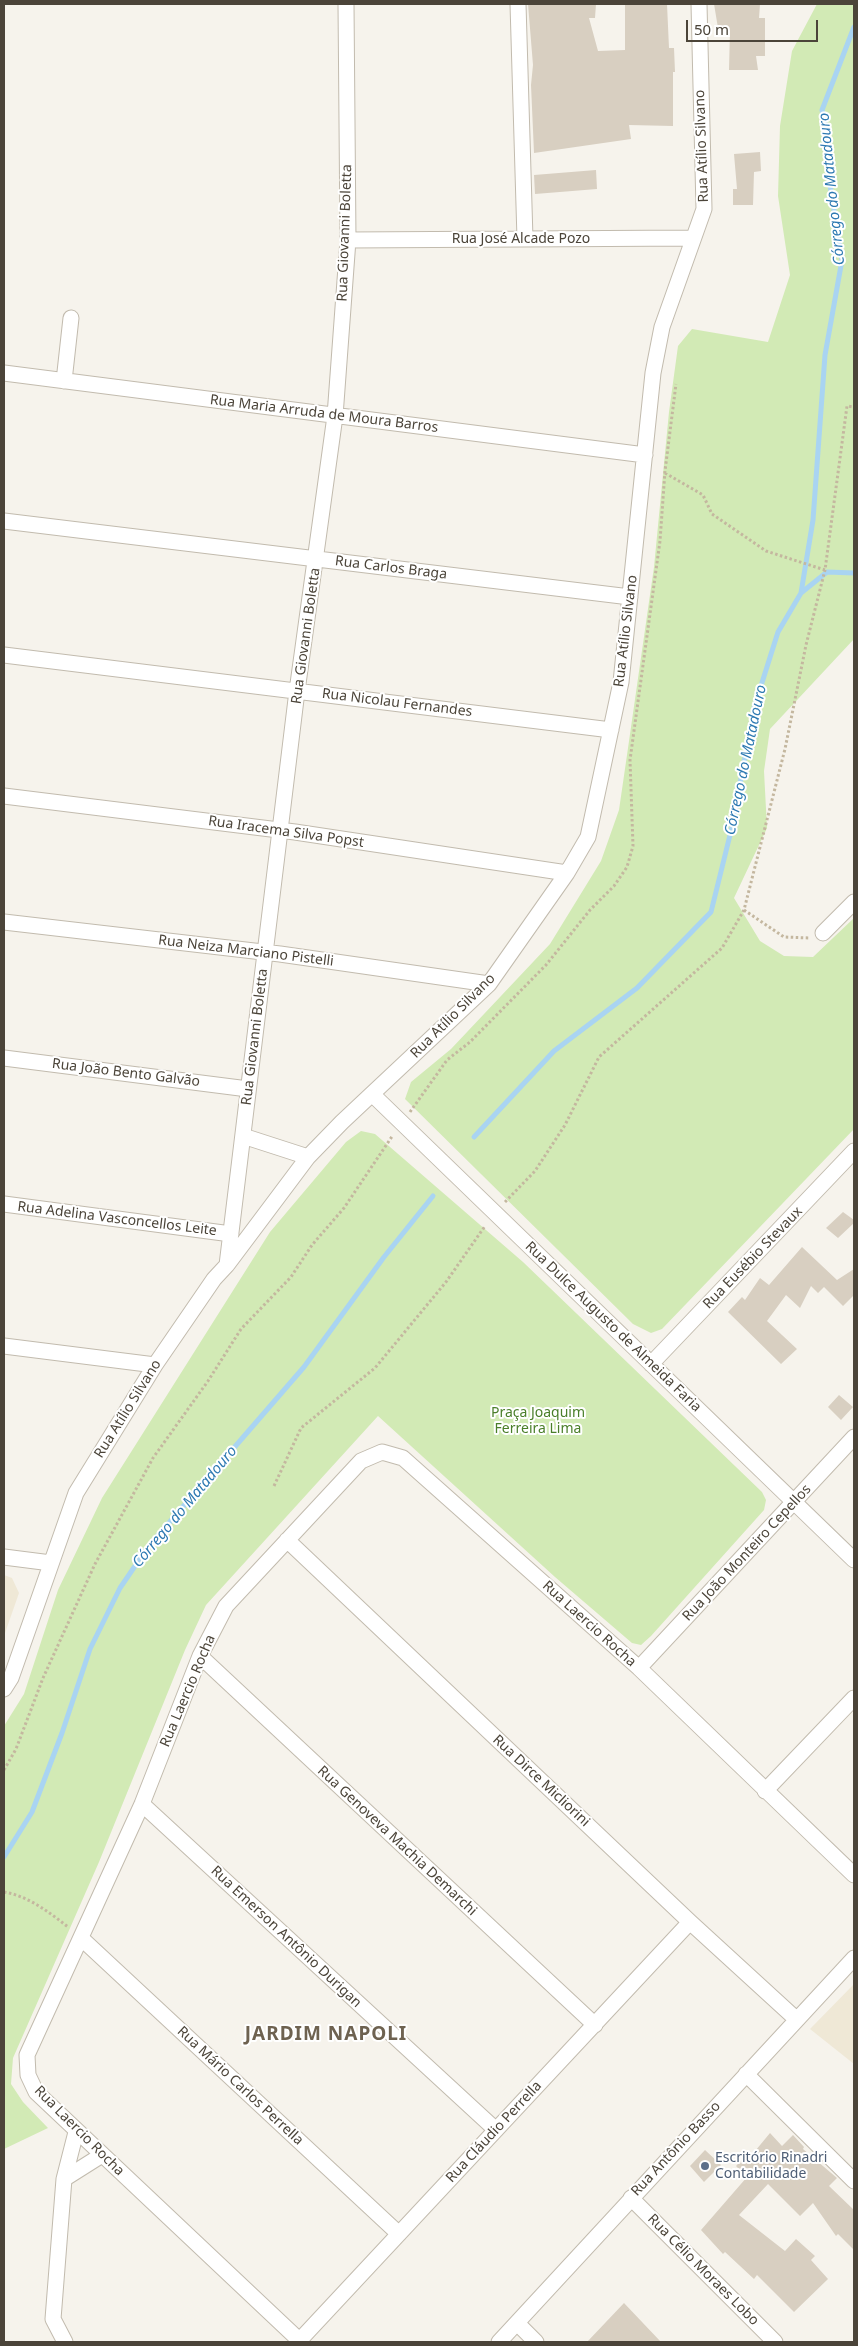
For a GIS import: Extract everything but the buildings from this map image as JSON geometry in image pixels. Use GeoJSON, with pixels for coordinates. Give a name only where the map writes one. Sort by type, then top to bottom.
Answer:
{"type":"FeatureCollection","features":[{"type":"Feature","properties":{"kind":"street","name":"Rua Giovanni Boletta"},"geometry":{"type":"LineString","coordinates":[[227,1265],[298,691],[336,416],[348,240],[346,4]]}},
{"type":"Feature","properties":{"kind":"street"},"geometry":{"type":"LineString","coordinates":[[518,4],[525,239]]}},
{"type":"Feature","properties":{"kind":"street","name":"Rua Atílio Silvano"},"geometry":{"type":"LineString","coordinates":[[4,1689],[11,1678],[76,1493],[155,1365],[214,1279],[227,1265],[308,1158],[372,1094],[489,984],[567,873],[588,836],[621,682],[653,373],[662,327],[704,209],[699,4]]}},
{"type":"Feature","properties":{"kind":"street","name":"Rua José Alcade Pozo"},"geometry":{"type":"LineString","coordinates":[[348,240],[693,238]]}},
{"type":"Feature","properties":{"kind":"street"},"geometry":{"type":"LineString","coordinates":[[64,381],[71,318]]}},
{"type":"Feature","properties":{"kind":"street","name":"Rua Maria Arruda de Moura Barros"},"geometry":{"type":"LineString","coordinates":[[4,373],[645,455]]}},
{"type":"Feature","properties":{"kind":"street","name":"Rua Carlos Braga"},"geometry":{"type":"LineString","coordinates":[[4,521],[630,597]]}},
{"type":"Feature","properties":{"kind":"street","name":"Rua Nicolau Fernandes"},"geometry":{"type":"LineString","coordinates":[[4,655],[611,730]]}},
{"type":"Feature","properties":{"kind":"street","name":"Rua Iracema Silva Popst"},"geometry":{"type":"LineString","coordinates":[[4,796],[281,830],[567,873]]}},
{"type":"Feature","properties":{"kind":"street"},"geometry":{"type":"LineString","coordinates":[[823,933],[854,902]]}},
{"type":"Feature","properties":{"kind":"street","name":"Rua Neiza Marciano Pistelli"},"geometry":{"type":"LineString","coordinates":[[4,922],[266,952],[489,984]]}},
{"type":"Feature","properties":{"kind":"street","name":"Rua João Bento Galvão"},"geometry":{"type":"LineString","coordinates":[[4,1058],[248,1089]]}},
{"type":"Feature","properties":{"kind":"street","name":"Rua Dulce Augusto de Almeida Faria"},"geometry":{"type":"LineString","coordinates":[[372,1094],[854,1560]]}},
{"type":"Feature","properties":{"kind":"street"},"geometry":{"type":"LineString","coordinates":[[243,1136],[308,1158]]}},
{"type":"Feature","properties":{"kind":"street","name":"Rua Eusébio Stevaux"},"geometry":{"type":"LineString","coordinates":[[651,1364],[854,1151]]}},
{"type":"Feature","properties":{"kind":"street","name":"Rua Adelina Vasconcellos Leite"},"geometry":{"type":"LineString","coordinates":[[4,1204],[231,1234]]}},
{"type":"Feature","properties":{"kind":"street"},"geometry":{"type":"LineString","coordinates":[[4,1346],[155,1365]]}},
{"type":"Feature","properties":{"kind":"street","name":"Rua João Monteiro Cepellos"},"geometry":{"type":"LineString","coordinates":[[640,1668],[854,1437]]}},
{"type":"Feature","properties":{"kind":"street","name":"Rua Laercio Rocha"},"geometry":{"type":"LineString","coordinates":[[299,2341],[76,2132],[36,2092],[28,2074],[27,2055],[142,1804],[200,1656],[226,1606],[361,1461],[382,1452],[403,1458],[640,1668],[765,1791],[854,1875]]}},
{"type":"Feature","properties":{"kind":"street","name":"Rua Dirce Micliorini"},"geometry":{"type":"LineString","coordinates":[[287,1540],[690,1922],[796,2019]]}},
{"type":"Feature","properties":{"kind":"street"},"geometry":{"type":"LineString","coordinates":[[4,1558],[51,1563]]}},
{"type":"Feature","properties":{"kind":"street","name":"Rua Genoveva Machia Demarchi"},"geometry":{"type":"LineString","coordinates":[[200,1656],[595,2025]]}},
{"type":"Feature","properties":{"kind":"street"},"geometry":{"type":"LineString","coordinates":[[765,1791],[854,1698]]}},
{"type":"Feature","properties":{"kind":"street","name":"Rua Emerson Antônio Durigan"},"geometry":{"type":"LineString","coordinates":[[142,1804],[496,2130]]}},
{"type":"Feature","properties":{"kind":"street","name":"Rua Cláudio Perrella"},"geometry":{"type":"LineString","coordinates":[[299,2341],[690,1922]]}},
{"type":"Feature","properties":{"kind":"street","name":"Rua Mário Carlos Perrella"},"geometry":{"type":"LineString","coordinates":[[81,1938],[399,2234]]}},
{"type":"Feature","properties":{"kind":"street","name":"Rua Antônio Basso"},"geometry":{"type":"LineString","coordinates":[[500,2342],[854,1958]]}},
{"type":"Feature","properties":{"kind":"street"},"geometry":{"type":"LineString","coordinates":[[746,2074],[854,2181]]}},
{"type":"Feature","properties":{"kind":"street"},"geometry":{"type":"LineString","coordinates":[[65,2342],[53,2319],[64,2179],[76,2132]]}},
{"type":"Feature","properties":{"kind":"street"},"geometry":{"type":"LineString","coordinates":[[64,2179],[102,2155]]}},
{"type":"Feature","properties":{"kind":"street","name":"Rua Célio Moraes Lobo"},"geometry":{"type":"LineString","coordinates":[[631,2198],[775,2342]]}},
{"type":"Feature","properties":{"kind":"street"},"geometry":{"type":"LineString","coordinates":[[517,2323],[536,2342]]}},
{"type":"Feature","properties":{"kind":"path"},"geometry":{"type":"LineString","coordinates":[[274,1486],[301,1428],[374,1368],[446,1282],[494,1213],[535,1171],[564,1125],[599,1057],[722,948],[744,910],[785,749],[825,571],[846,406],[854,407]]}},
{"type":"Feature","properties":{"kind":"path"},"geometry":{"type":"LineString","coordinates":[[665,473],[703,495],[712,514],[766,551],[825,571]]}},
{"type":"Feature","properties":{"kind":"path"},"geometry":{"type":"LineString","coordinates":[[744,910],[784,937],[815,938],[823,933]]}},
{"type":"Feature","properties":{"kind":"path"},"geometry":{"type":"LineString","coordinates":[[4,1892],[18,1894],[50,1913],[81,1938]]}},
{"type":"Feature","properties":{"kind":"shaded area"},"geometry":{"type":"Polygon","coordinates":[[[4,1575],[12,1578],[19,1593],[4,1636],[4,1575]]]}},
{"type":"Feature","properties":{"kind":"shaded area"},"geometry":{"type":"Polygon","coordinates":[[[854,1984],[854,2064],[810,2029],[854,1984]]]}},
{"type":"Feature","properties":{"kind":"green space"},"geometry":{"type":"Polygon","coordinates":[[[817,4],[854,4],[854,639],[770,729],[764,771],[767,828],[734,898],[760,941],[784,956],[813,957],[854,918],[854,1129],[662,1329],[651,1333],[633,1324],[405,1099],[411,1082],[451,1049],[550,944],[601,861],[619,810],[654,567],[669,412],[678,346],[692,329],[768,342],[790,275],[778,196],[780,126],[792,51],[817,4]]]}},
{"type":"Feature","properties":{"kind":"green space","name":"Praça Joaquim Ferreira Lima"},"geometry":{"type":"Polygon","coordinates":[[[361,1131],[375,1134],[523,1262],[762,1492],[766,1500],[764,1510],[651,1636],[641,1645],[632,1643],[555,1577],[378,1416],[206,1605],[185,1650],[99,1862],[13,2058],[11,2084],[23,2102],[48,2128],[4,2149],[4,1726],[24,1694],[58,1590],[102,1498],[270,1232],[346,1142],[361,1131]]]}},
{"type":"Feature","properties":{"kind":"waterway","name":"Córrego do Matadouro"},"geometry":{"type":"LineString","coordinates":[[474,1137],[554,1051],[637,988],[711,912],[732,827],[754,708],[778,632],[801,593],[813,520],[825,355],[842,260],[829,179],[830,148],[822,110],[854,27]]}},
{"type":"Feature","properties":{"kind":"waterway"},"geometry":{"type":"LineString","coordinates":[[801,593],[827,572],[854,573]]}},
{"type":"Feature","properties":{"kind":"waterway","name":"Córrego do Matadouro"},"geometry":{"type":"LineString","coordinates":[[4,1857],[32,1812],[62,1733],[90,1649],[120,1588],[148,1547],[304,1367],[384,1257],[433,1196]]}},
{"type":"Feature","properties":{"kind":"place","name":"Escritório Rinadri Contabilidade"},"geometry":{"type":"Point","coordinates":[705,2166]}},
{"type":"Feature","properties":{"kind":"district","name":"JARDIM NAPOLI"},"geometry":{"type":"Point","coordinates":[326,2035]}}]}
